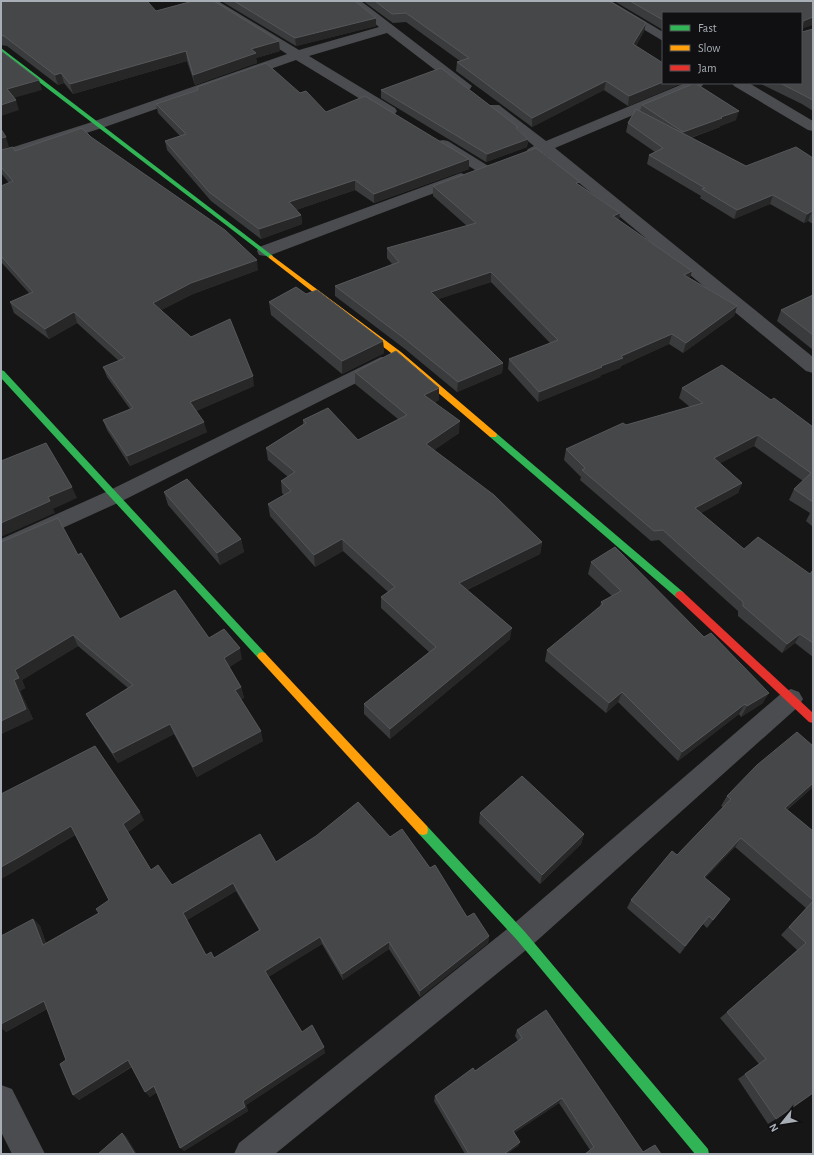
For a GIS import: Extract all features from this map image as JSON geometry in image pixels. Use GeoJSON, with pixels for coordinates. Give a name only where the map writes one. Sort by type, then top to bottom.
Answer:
{"type":"FeatureCollection","features":[{"type":"Feature","properties":{"kind":"street"},"geometry":{"type":"LineString","coordinates":[[209,1],[404,120]]}},
{"type":"Feature","properties":{"kind":"street"},"geometry":{"type":"LineString","coordinates":[[353,1],[545,147],[813,367]]}},
{"type":"Feature","properties":{"kind":"street"},"geometry":{"type":"LineString","coordinates":[[602,1],[662,36]]}},
{"type":"Feature","properties":{"kind":"street"},"geometry":{"type":"LineString","coordinates":[[1,156],[97,125],[297,55],[389,28]]}},
{"type":"Feature","properties":{"kind":"street"},"geometry":{"type":"LineString","coordinates":[[1,50],[398,354],[674,589],[813,719]]}},
{"type":"Feature","properties":{"kind":"street"},"geometry":{"type":"LineString","coordinates":[[518,157],[695,84]]}},
{"type":"Feature","properties":{"kind":"street"},"geometry":{"type":"LineString","coordinates":[[741,84],[813,127]]}},
{"type":"Feature","properties":{"kind":"street"},"geometry":{"type":"LineString","coordinates":[[265,251],[491,167],[431,137]]}},
{"type":"Feature","properties":{"kind":"street"},"geometry":{"type":"LineString","coordinates":[[1,548],[115,496],[398,354]]}},
{"type":"Feature","properties":{"kind":"street"},"geometry":{"type":"LineString","coordinates":[[1,373],[521,936],[703,1154]]}},
{"type":"Feature","properties":{"kind":"street"},"geometry":{"type":"LineString","coordinates":[[250,1154],[521,936],[791,698]]}},
{"type":"Feature","properties":{"kind":"street"},"geometry":{"type":"LineString","coordinates":[[1,1100],[29,1154]]}},
{"type":"Feature","properties":{"kind":"building"},"geometry":{"type":"Polygon","coordinates":[[[1,1],[147,1],[156,11],[193,1],[214,1],[279,41],[251,49],[256,53],[193,75],[186,51],[70,84],[61,73],[55,75],[1,35],[1,1]]]}},
{"type":"Feature","properties":{"kind":"building"},"geometry":{"type":"Polygon","coordinates":[[[234,1],[355,1],[376,18],[295,38],[234,1]]]}},
{"type":"Feature","properties":{"kind":"building"},"geometry":{"type":"Polygon","coordinates":[[[375,1],[609,1],[646,23],[633,44],[662,62],[662,82],[629,96],[606,81],[532,118],[457,62],[469,58],[406,13],[392,14],[375,1]]]}},
{"type":"Feature","properties":{"kind":"building"},"geometry":{"type":"Polygon","coordinates":[[[630,1],[813,1],[813,17],[803,21],[802,32],[802,12],[662,12],[662,19],[630,1]]]}},
{"type":"Feature","properties":{"kind":"building"},"geometry":{"type":"Polygon","coordinates":[[[813,29],[813,100],[782,84],[802,84],[802,32],[813,29]]]}},
{"type":"Feature","properties":{"kind":"building"},"geometry":{"type":"Polygon","coordinates":[[[1,51],[39,80],[7,89],[16,100],[1,105],[1,51]]]}},
{"type":"Feature","properties":{"kind":"building"},"geometry":{"type":"Polygon","coordinates":[[[266,63],[300,93],[306,91],[326,112],[365,96],[469,159],[374,194],[355,180],[289,202],[301,215],[259,229],[209,192],[165,141],[186,134],[156,104],[198,90],[197,87],[266,63]]]}},
{"type":"Feature","properties":{"kind":"building"},"geometry":{"type":"Polygon","coordinates":[[[441,68],[518,127],[516,128],[528,139],[487,154],[381,90],[441,68]]]}},
{"type":"Feature","properties":{"kind":"building"},"geometry":{"type":"Polygon","coordinates":[[[693,84],[697,84],[739,111],[683,132],[642,105],[693,84]]]}},
{"type":"Feature","properties":{"kind":"building"},"geometry":{"type":"Polygon","coordinates":[[[636,109],[746,166],[796,147],[813,158],[813,213],[812,211],[807,214],[773,195],[737,210],[702,189],[705,188],[649,155],[663,148],[628,123],[636,109]]]}},
{"type":"Feature","properties":{"kind":"building"},"geometry":{"type":"Polygon","coordinates":[[[82,128],[91,137],[225,230],[257,260],[191,283],[153,303],[191,337],[230,319],[253,376],[190,402],[204,422],[127,456],[103,420],[133,408],[103,367],[125,358],[74,312],[45,329],[10,302],[33,292],[1,256],[1,186],[13,181],[1,167],[1,150],[13,147],[15,151],[82,128]]]}},
{"type":"Feature","properties":{"kind":"building"},"geometry":{"type":"Polygon","coordinates":[[[1,129],[6,137],[1,138],[1,129]]]}},
{"type":"Feature","properties":{"kind":"building"},"geometry":{"type":"Polygon","coordinates":[[[536,148],[580,182],[576,183],[620,213],[613,216],[692,271],[684,275],[737,306],[686,343],[672,334],[621,356],[623,358],[539,392],[509,359],[558,340],[491,272],[431,292],[503,363],[458,382],[405,339],[335,286],[399,262],[387,248],[476,223],[433,186],[536,148]]]}},
{"type":"Feature","properties":{"kind":"building"},"geometry":{"type":"Polygon","coordinates":[[[296,287],[306,294],[317,290],[383,341],[342,361],[269,302],[296,287]]]}},
{"type":"Feature","properties":{"kind":"building"},"geometry":{"type":"Polygon","coordinates":[[[813,295],[813,335],[781,310],[813,295]]]}},
{"type":"Feature","properties":{"kind":"building"},"geometry":{"type":"Polygon","coordinates":[[[396,351],[439,388],[424,395],[460,421],[426,444],[494,495],[542,542],[459,583],[512,628],[390,729],[364,704],[436,647],[381,597],[395,587],[342,539],[314,555],[268,504],[291,491],[281,481],[295,472],[266,448],[306,423],[303,420],[328,408],[358,440],[407,415],[355,372],[396,351]]]}},
{"type":"Feature","properties":{"kind":"building"},"geometry":{"type":"Polygon","coordinates":[[[722,365],[771,400],[774,398],[813,427],[813,502],[794,489],[811,473],[758,435],[714,458],[742,483],[695,508],[744,549],[758,537],[810,574],[813,570],[813,643],[800,634],[787,644],[743,606],[743,602],[663,530],[654,531],[582,470],[585,468],[566,449],[623,423],[626,425],[703,403],[682,388],[722,365]]]}},
{"type":"Feature","properties":{"kind":"building"},"geometry":{"type":"Polygon","coordinates":[[[46,443],[72,487],[48,497],[50,501],[1,523],[1,461],[46,443]]]}},
{"type":"Feature","properties":{"kind":"building"},"geometry":{"type":"Polygon","coordinates":[[[187,479],[241,539],[217,553],[164,492],[187,479]]]}},
{"type":"Feature","properties":{"kind":"building"},"geometry":{"type":"Polygon","coordinates":[[[58,518],[78,555],[81,553],[120,619],[175,590],[209,638],[224,629],[240,648],[224,658],[241,687],[235,690],[261,731],[193,767],[170,724],[113,753],[86,714],[133,685],[73,635],[15,670],[19,678],[14,680],[26,709],[1,721],[1,542],[58,518]]]}},
{"type":"Feature","properties":{"kind":"building"},"geometry":{"type":"Polygon","coordinates":[[[615,547],[704,637],[711,633],[769,693],[747,706],[745,704],[682,752],[622,692],[609,703],[547,650],[603,604],[601,602],[621,591],[591,562],[615,547]]]}},
{"type":"Feature","properties":{"kind":"building"},"geometry":{"type":"Polygon","coordinates":[[[797,732],[813,746],[813,783],[785,808],[813,831],[813,900],[741,838],[704,877],[730,899],[713,920],[709,916],[685,946],[631,900],[672,851],[677,855],[731,799],[727,796],[757,765],[797,732]]]}},
{"type":"Feature","properties":{"kind":"building"},"geometry":{"type":"Polygon","coordinates":[[[95,746],[140,812],[123,824],[151,870],[158,865],[172,885],[260,834],[276,862],[316,836],[358,802],[390,837],[402,829],[430,868],[435,865],[467,917],[474,913],[489,936],[420,991],[389,942],[342,974],[320,937],[265,971],[302,1032],[312,1025],[324,1047],[243,1101],[245,1107],[180,1148],[154,1086],[145,1092],[128,1060],[73,1095],[60,1064],[66,1060],[44,1001],[1,1024],[1,936],[33,919],[43,945],[99,913],[96,909],[109,900],[71,826],[1,867],[1,794],[95,746]],[[233,883],[183,913],[206,955],[211,952],[214,958],[260,930],[233,883]]]}},
{"type":"Feature","properties":{"kind":"building"},"geometry":{"type":"Polygon","coordinates":[[[522,776],[584,834],[542,875],[480,813],[522,776]]]}},
{"type":"Feature","properties":{"kind":"building"},"geometry":{"type":"Polygon","coordinates":[[[813,901],[813,1093],[776,1119],[745,1074],[766,1059],[727,1012],[806,943],[789,927],[813,901]]]}},
{"type":"Feature","properties":{"kind":"building"},"geometry":{"type":"Polygon","coordinates":[[[546,1010],[643,1152],[655,1145],[661,1154],[585,1154],[594,1147],[562,1098],[513,1131],[520,1142],[504,1154],[469,1154],[435,1096],[473,1068],[475,1071],[522,1038],[517,1030],[546,1010]]]}},
{"type":"Feature","properties":{"kind":"building"},"geometry":{"type":"Polygon","coordinates":[[[122,1133],[135,1154],[98,1154],[122,1133]]]}},
{"type":"Feature","properties":{"kind":"traffic: fast"},"geometry":{"type":"LineString","coordinates":[[1,50],[271,257]]}},
{"type":"Feature","properties":{"kind":"traffic: fast"},"geometry":{"type":"LineString","coordinates":[[1,373],[262,656]]}},
{"type":"Feature","properties":{"kind":"traffic: fast"},"geometry":{"type":"LineString","coordinates":[[493,435],[680,595]]}},
{"type":"Feature","properties":{"kind":"traffic: fast"},"geometry":{"type":"LineString","coordinates":[[423,830],[521,936],[703,1154]]}},
{"type":"Feature","properties":{"kind":"traffic: slow"},"geometry":{"type":"LineString","coordinates":[[271,257],[398,354],[493,435]]}},
{"type":"Feature","properties":{"kind":"traffic: slow"},"geometry":{"type":"LineString","coordinates":[[262,656],[423,830]]}},
{"type":"Feature","properties":{"kind":"traffic: jam"},"geometry":{"type":"LineString","coordinates":[[680,595],[813,719]]}}]}
